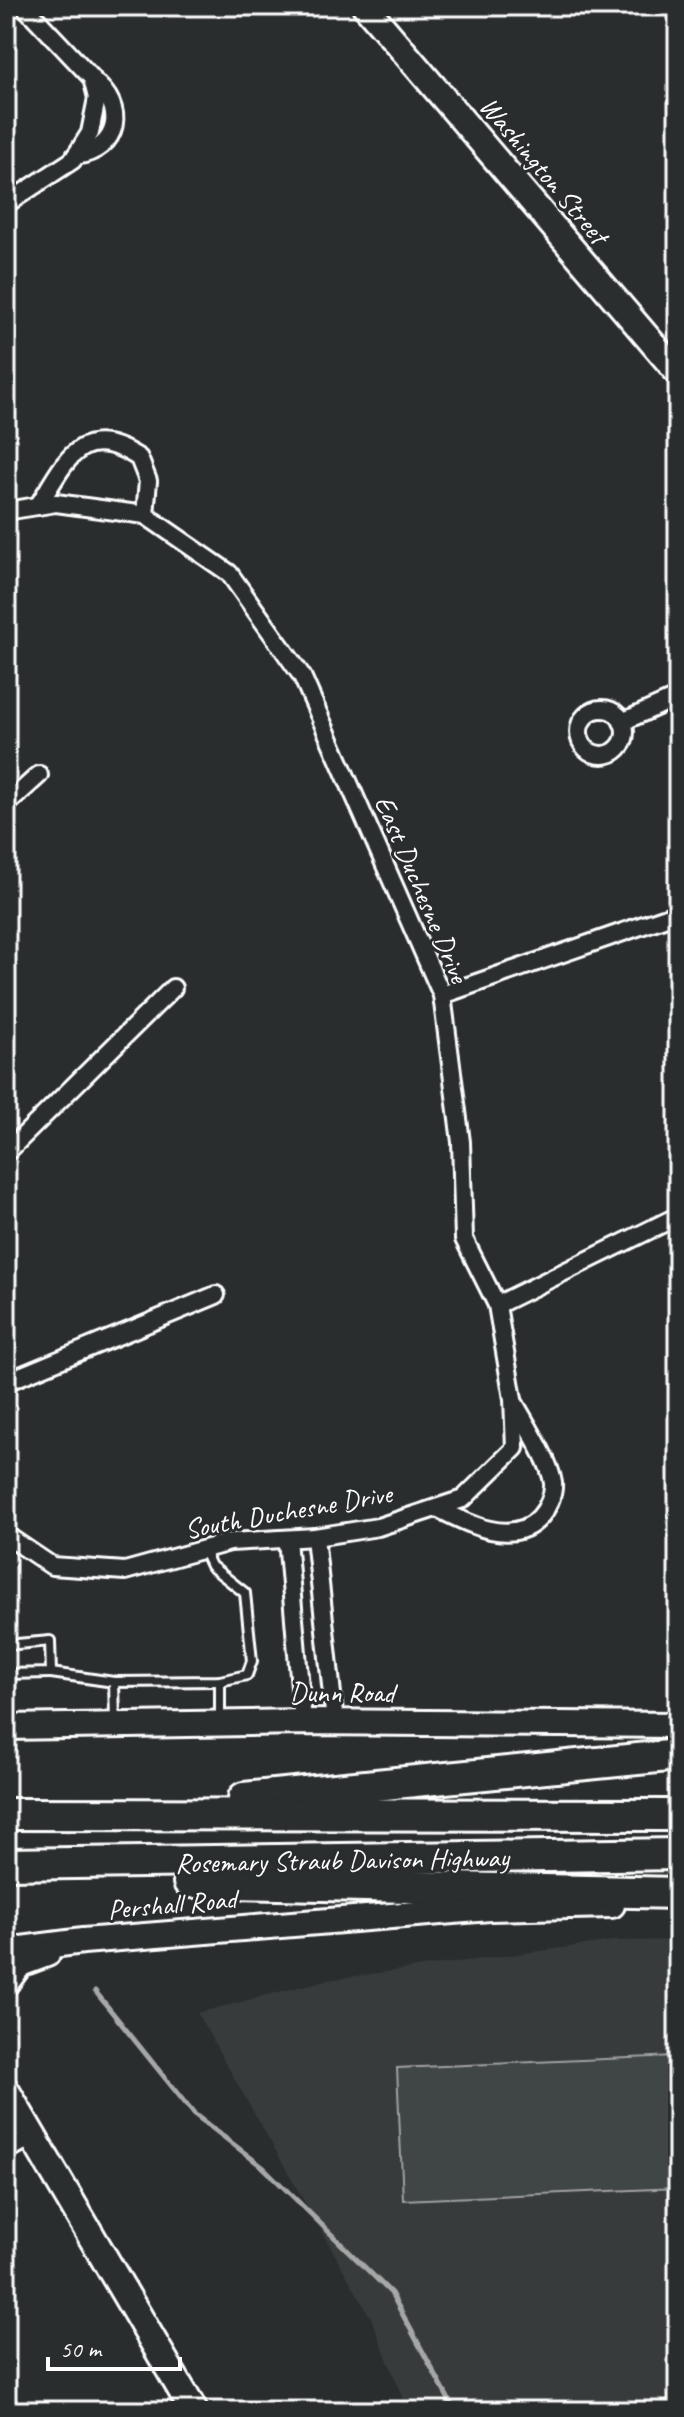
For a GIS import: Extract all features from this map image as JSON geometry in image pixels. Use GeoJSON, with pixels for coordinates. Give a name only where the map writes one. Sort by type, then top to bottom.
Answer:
{"type":"FeatureCollection","features":[{"type":"Feature","properties":{"kind":"highway"},"geometry":{"type":"LineString","coordinates":[[86,1814],[678,1755]]}},
{"type":"Feature","properties":{"kind":"highway","name":"Rosemary Straub Davison Highway"},"geometry":{"type":"LineString","coordinates":[[6,1814],[678,1815]]}},
{"type":"Feature","properties":{"kind":"highway","name":"Rosemary Straub Davison Highway"},"geometry":{"type":"LineString","coordinates":[[6,1864],[678,1854]]}},
{"type":"Feature","properties":{"kind":"highway"},"geometry":{"type":"LineString","coordinates":[[138,1864],[186,1882],[678,1893]]}},
{"type":"Feature","properties":{"kind":"main road"},"geometry":{"type":"LineString","coordinates":[[6,2091],[35,2135],[194,2411]]}},
{"type":"Feature","properties":{"kind":"street"},"geometry":{"type":"LineString","coordinates":[[6,204],[75,156],[90,133],[95,89],[24,6]]}},
{"type":"Feature","properties":{"kind":"street","name":"Washington Street"},"geometry":{"type":"LineString","coordinates":[[365,6],[678,373]]}},
{"type":"Feature","properties":{"kind":"street"},"geometry":{"type":"LineString","coordinates":[[6,511],[38,506],[56,503],[145,515],[148,481],[139,458],[101,442],[86,444],[70,455],[38,506]]}},
{"type":"Feature","properties":{"kind":"street","name":"East Duchesne Drive"},"geometry":{"type":"LineString","coordinates":[[145,515],[229,573],[302,676],[442,995],[461,1142],[464,1239],[497,1305],[513,1399]]}},
{"type":"Feature","properties":{"kind":"street"},"geometry":{"type":"LineString","coordinates":[[622,722],[678,697]]}},
{"type":"Feature","properties":{"kind":"street"},"geometry":{"type":"LineString","coordinates":[[6,805],[39,775]]}},
{"type":"Feature","properties":{"kind":"street"},"geometry":{"type":"LineString","coordinates":[[442,995],[678,913]]}},
{"type":"Feature","properties":{"kind":"street"},"geometry":{"type":"LineString","coordinates":[[6,1153],[173,988]]}},
{"type":"Feature","properties":{"kind":"street"},"geometry":{"type":"LineString","coordinates":[[497,1305],[678,1216]]}},
{"type":"Feature","properties":{"kind":"street"},"geometry":{"type":"LineString","coordinates":[[6,1382],[216,1295]]}},
{"type":"Feature","properties":{"kind":"street"},"geometry":{"type":"LineString","coordinates":[[437,1508],[472,1526],[509,1532],[532,1526],[547,1509],[553,1483],[513,1399]]}},
{"type":"Feature","properties":{"kind":"street","name":"South Duchesne Drive"},"geometry":{"type":"LineString","coordinates":[[6,1535],[52,1566],[125,1571],[230,1542],[315,1537],[378,1527],[463,1499],[515,1448],[513,1399]]}},
{"type":"Feature","properties":{"kind":"street"},"geometry":{"type":"LineString","coordinates":[[315,1537],[335,1722]]}},
{"type":"Feature","properties":{"kind":"street"},"geometry":{"type":"LineString","coordinates":[[287,1539],[303,1722]]}},
{"type":"Feature","properties":{"kind":"street","name":"Dunn Road"},"geometry":{"type":"LineString","coordinates":[[6,1725],[335,1722],[678,1725]]}},
{"type":"Feature","properties":{"kind":"street","name":"Pershall Road"},"geometry":{"type":"LineString","coordinates":[[6,1951],[83,1941],[490,1908],[678,1904]]}},
{"type":"Feature","properties":{"kind":"street"},"geometry":{"type":"LineString","coordinates":[[6,1983],[20,1964],[83,1941]]}},
{"type":"Feature","properties":{"kind":"street"},"geometry":{"type":"LineString","coordinates":[[6,2151],[35,2135]]}},
{"type":"Feature","properties":{"kind":"lane"},"geometry":{"type":"LineString","coordinates":[[6,1674],[51,1673],[114,1682],[220,1681],[247,1675],[252,1661],[245,1593],[211,1566],[203,1549]]}},
{"type":"Feature","properties":{"kind":"lane"},"geometry":{"type":"LineString","coordinates":[[6,1645],[50,1641],[51,1673]]}},
{"type":"Feature","properties":{"kind":"lane"},"geometry":{"type":"LineString","coordinates":[[220,1681],[220,1722]]}},
{"type":"Feature","properties":{"kind":"lane"},"geometry":{"type":"LineString","coordinates":[[114,1682],[115,1726]]}},
{"type":"Feature","properties":{"kind":"shaded area"},"geometry":{"type":"Polygon","coordinates":[[[678,1940],[678,2411],[408,2411],[371,2318],[197,2013],[327,1980],[613,1941],[678,1940]]]}},
{"type":"Feature","properties":{"kind":"shaded area"},"geometry":{"type":"Polygon","coordinates":[[[676,2056],[678,2188],[403,2200],[397,2068],[676,2056]]]}},
{"type":"Feature","properties":{"kind":"waterway"},"geometry":{"type":"LineString","coordinates":[[95,1991],[194,2114],[264,2168],[391,2293],[455,2411]]}}]}
